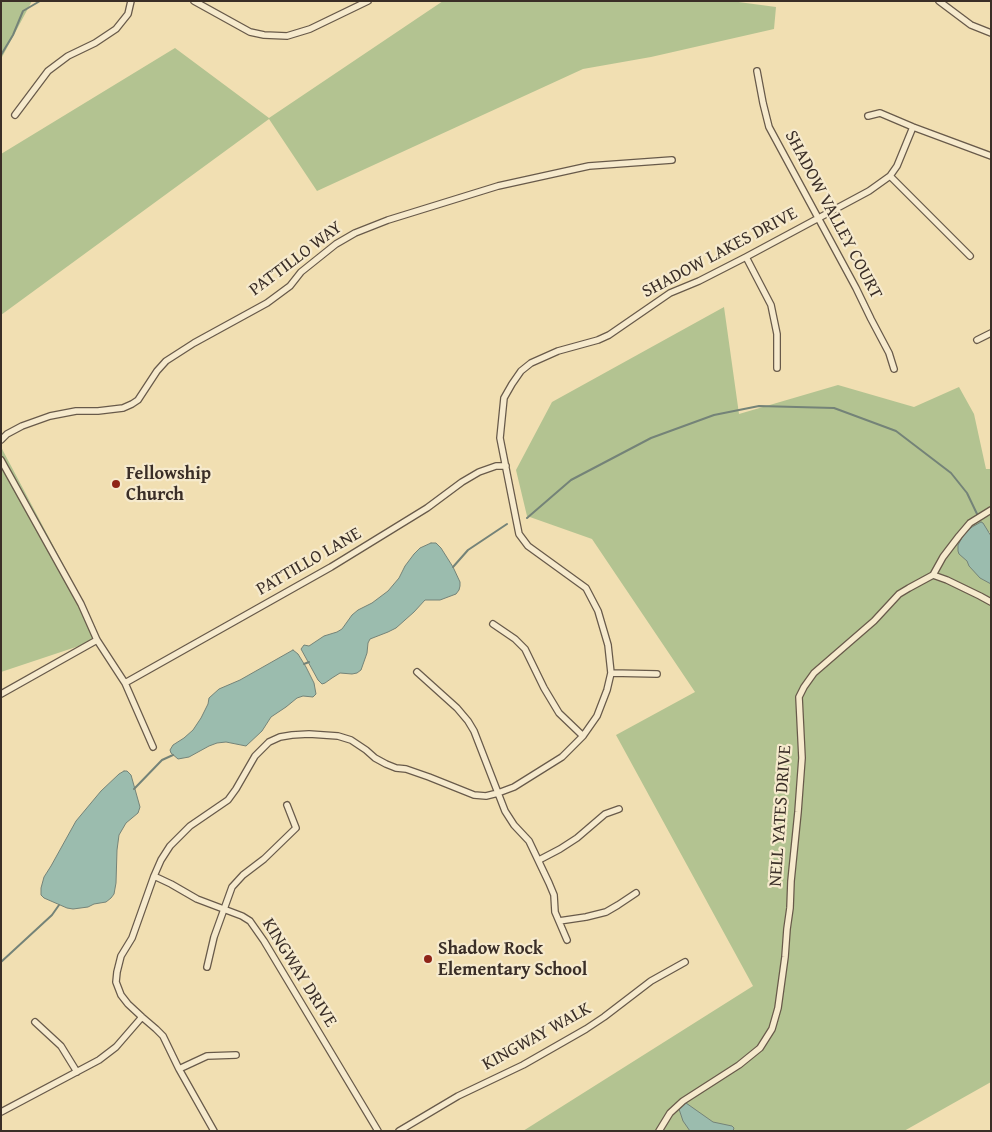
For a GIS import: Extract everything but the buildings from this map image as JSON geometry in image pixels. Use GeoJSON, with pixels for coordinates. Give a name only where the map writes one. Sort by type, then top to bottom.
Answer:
{"type":"FeatureCollection","features":[{"type":"Feature","properties":{"kind":"street"},"geometry":{"type":"LineString","coordinates":[[15,115],[48,70],[68,56],[95,43],[116,28],[128,14],[130,1]]}},
{"type":"Feature","properties":{"kind":"street"},"geometry":{"type":"LineString","coordinates":[[194,1],[250,32],[287,36],[310,29],[368,1]]}},
{"type":"Feature","properties":{"kind":"street"},"geometry":{"type":"LineString","coordinates":[[939,1],[971,25],[991,33]]}},
{"type":"Feature","properties":{"kind":"street","name":"SHADOW VALLEY COURT"},"geometry":{"type":"LineString","coordinates":[[757,71],[769,127],[856,288],[889,353],[894,369]]}},
{"type":"Feature","properties":{"kind":"street"},"geometry":{"type":"LineString","coordinates":[[868,116],[880,113],[991,156]]}},
{"type":"Feature","properties":{"kind":"street","name":"SHADOW LAKES DRIVE"},"geometry":{"type":"LineString","coordinates":[[214,1131],[179,1069],[163,1036],[128,1004],[121,995],[116,982],[121,956],[132,938],[154,876],[170,846],[190,826],[228,800],[255,756],[269,742],[280,737],[292,734],[338,736],[351,740],[375,758],[396,768],[406,769],[474,795],[486,796],[514,787],[562,757],[584,736],[597,716],[607,690],[611,673],[608,645],[598,611],[586,588],[528,546],[519,534],[500,438],[504,398],[521,371],[531,364],[558,351],[609,335],[670,293],[699,281],[746,257],[869,191],[890,176],[897,166],[913,127]]}},
{"type":"Feature","properties":{"kind":"street","name":"PATTILLO WAY"},"geometry":{"type":"LineString","coordinates":[[1,440],[7,434],[22,426],[50,416],[76,411],[123,408],[132,404],[143,394],[157,371],[171,357],[267,303],[290,286],[301,272],[336,244],[355,233],[388,220],[498,186],[589,166],[672,160]]}},
{"type":"Feature","properties":{"kind":"street"},"geometry":{"type":"LineString","coordinates":[[890,176],[970,256]]}},
{"type":"Feature","properties":{"kind":"street"},"geometry":{"type":"LineString","coordinates":[[746,257],[771,305],[776,334],[777,368]]}},
{"type":"Feature","properties":{"kind":"street"},"geometry":{"type":"LineString","coordinates":[[977,340],[991,333]]}},
{"type":"Feature","properties":{"kind":"street"},"geometry":{"type":"LineString","coordinates":[[1,460],[81,604],[98,640],[125,683],[153,747]]}},
{"type":"Feature","properties":{"kind":"street","name":"PATTILLO LANE"},"geometry":{"type":"LineString","coordinates":[[125,683],[331,568],[428,508],[462,482],[479,472],[496,466],[506,466]]}},
{"type":"Feature","properties":{"kind":"street"},"geometry":{"type":"LineString","coordinates":[[991,510],[970,523],[958,536],[943,556],[933,575],[991,602]]}},
{"type":"Feature","properties":{"kind":"street","name":"NELL YATES DRIVE"},"geometry":{"type":"LineString","coordinates":[[659,1131],[670,1113],[683,1101],[739,1065],[760,1048],[772,1029],[778,1008],[785,957],[798,812],[802,758],[799,697],[814,674],[874,621],[899,594],[933,575]]}},
{"type":"Feature","properties":{"kind":"street"},"geometry":{"type":"LineString","coordinates":[[493,624],[525,648],[544,688],[559,713],[584,736]]}},
{"type":"Feature","properties":{"kind":"street"},"geometry":{"type":"LineString","coordinates":[[1,694],[98,640]]}},
{"type":"Feature","properties":{"kind":"street"},"geometry":{"type":"LineString","coordinates":[[417,672],[457,708],[468,721],[505,811],[514,825],[529,841],[539,860],[554,896],[555,912],[567,940]]}},
{"type":"Feature","properties":{"kind":"street"},"geometry":{"type":"LineString","coordinates":[[611,673],[657,674]]}},
{"type":"Feature","properties":{"kind":"street"},"geometry":{"type":"LineString","coordinates":[[206,967],[214,937],[235,883],[243,874],[269,855],[296,828],[287,806]]}},
{"type":"Feature","properties":{"kind":"street"},"geometry":{"type":"LineString","coordinates":[[539,860],[578,838],[605,814],[619,809]]}},
{"type":"Feature","properties":{"kind":"street","name":"KINGWAY DRIVE"},"geometry":{"type":"LineString","coordinates":[[154,876],[191,896],[247,918],[254,926],[378,1131]]}},
{"type":"Feature","properties":{"kind":"street"},"geometry":{"type":"LineString","coordinates":[[559,921],[606,912],[636,893]]}},
{"type":"Feature","properties":{"kind":"street","name":"KINGWAY WALK"},"geometry":{"type":"LineString","coordinates":[[399,1131],[458,1096],[523,1065],[586,1029],[651,981],[685,962]]}},
{"type":"Feature","properties":{"kind":"street"},"geometry":{"type":"LineString","coordinates":[[1,1112],[99,1060],[116,1047],[142,1017]]}},
{"type":"Feature","properties":{"kind":"street"},"geometry":{"type":"LineString","coordinates":[[35,1022],[61,1046],[77,1072]]}},
{"type":"Feature","properties":{"kind":"street"},"geometry":{"type":"LineString","coordinates":[[179,1069],[207,1056],[236,1055]]}},
{"type":"Feature","properties":{"kind":"green space"},"geometry":{"type":"Polygon","coordinates":[[[1,1],[32,1],[1,59],[1,1]]]}},
{"type":"Feature","properties":{"kind":"green space"},"geometry":{"type":"Polygon","coordinates":[[[443,1],[731,1],[776,7],[774,29],[651,57],[583,69],[317,191],[269,119],[1,315],[1,154],[175,48],[269,118],[443,1]]]}},
{"type":"Feature","properties":{"kind":"green space"},"geometry":{"type":"Polygon","coordinates":[[[724,307],[739,414],[838,385],[914,407],[959,387],[974,414],[986,469],[991,469],[991,531],[970,546],[991,562],[991,1082],[904,1131],[523,1131],[753,986],[616,735],[695,692],[592,539],[527,516],[516,470],[552,402],[724,307]]]}},
{"type":"Feature","properties":{"kind":"green space"},"geometry":{"type":"Polygon","coordinates":[[[1,447],[100,639],[1,672],[1,447]]]}},
{"type":"Feature","properties":{"kind":"shaded area"},"geometry":{"type":"Polygon","coordinates":[[[981,522],[991,536],[991,584],[980,578],[958,551],[958,545],[964,534],[981,522]]]}},
{"type":"Feature","properties":{"kind":"shaded area"},"geometry":{"type":"Polygon","coordinates":[[[436,543],[441,548],[453,567],[460,582],[459,590],[456,594],[440,600],[425,600],[396,628],[370,639],[361,670],[352,674],[340,673],[322,684],[301,649],[304,645],[309,646],[324,636],[342,629],[358,610],[372,603],[388,591],[399,578],[414,554],[420,548],[436,543]]]}},
{"type":"Feature","properties":{"kind":"shaded area"},"geometry":{"type":"Polygon","coordinates":[[[293,650],[298,654],[314,683],[316,694],[313,697],[303,696],[297,698],[271,717],[262,731],[246,746],[226,742],[217,743],[189,757],[178,759],[171,753],[170,750],[173,745],[193,730],[208,704],[209,698],[219,689],[240,680],[293,650]]]}},
{"type":"Feature","properties":{"kind":"shaded area"},"geometry":{"type":"Polygon","coordinates":[[[124,771],[131,775],[140,807],[138,813],[126,823],[119,835],[114,894],[106,902],[73,909],[44,898],[41,895],[41,888],[44,877],[76,821],[101,791],[124,771]]]}},
{"type":"Feature","properties":{"kind":"shaded area"},"geometry":{"type":"Polygon","coordinates":[[[686,1103],[713,1122],[732,1126],[734,1128],[733,1131],[690,1131],[683,1121],[679,1109],[681,1104],[686,1103]]]}},
{"type":"Feature","properties":{"kind":"waterway"},"geometry":{"type":"LineString","coordinates":[[1,55],[13,35],[23,11],[40,1]]}},
{"type":"Feature","properties":{"kind":"waterway"},"geometry":{"type":"LineString","coordinates":[[527,518],[571,480],[651,438],[714,415],[759,406],[834,408],[896,431],[951,473],[967,493],[978,516]]}},
{"type":"Feature","properties":{"kind":"waterway"},"geometry":{"type":"LineString","coordinates":[[453,567],[468,550],[507,524]]}},
{"type":"Feature","properties":{"kind":"waterway"},"geometry":{"type":"LineString","coordinates":[[304,664],[309,662]]}},
{"type":"Feature","properties":{"kind":"waterway"},"geometry":{"type":"LineString","coordinates":[[134,789],[162,760],[173,755]]}},
{"type":"Feature","properties":{"kind":"waterway"},"geometry":{"type":"LineString","coordinates":[[1,962],[52,915],[59,905]]}},
{"type":"Feature","properties":{"kind":"place","name":"Fellowship Church"},"geometry":{"type":"Point","coordinates":[116,484]}},
{"type":"Feature","properties":{"kind":"place","name":"Shadow Rock Elementary School"},"geometry":{"type":"Point","coordinates":[428,959]}}]}
